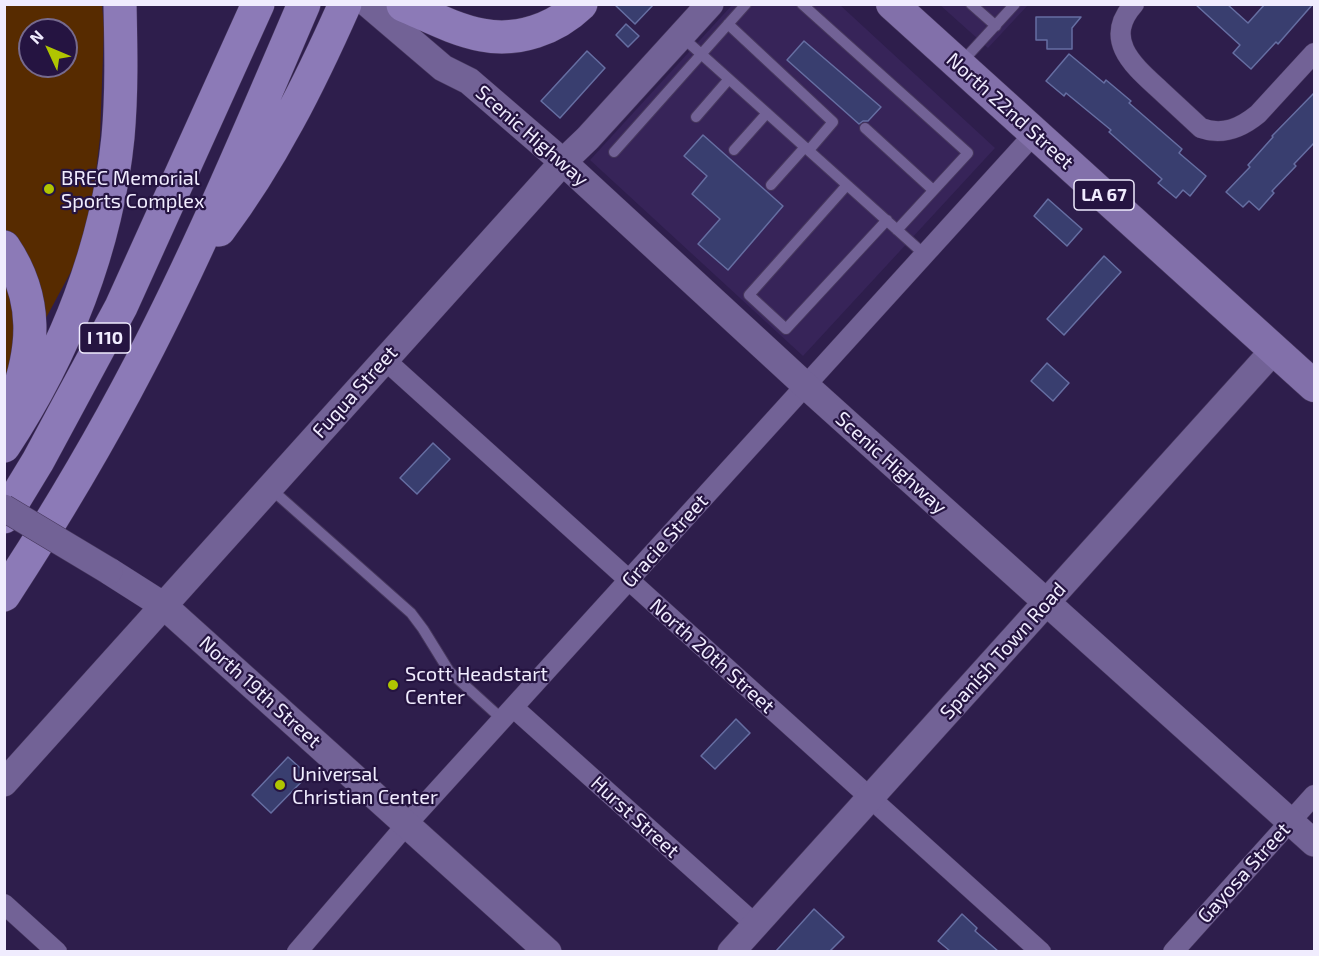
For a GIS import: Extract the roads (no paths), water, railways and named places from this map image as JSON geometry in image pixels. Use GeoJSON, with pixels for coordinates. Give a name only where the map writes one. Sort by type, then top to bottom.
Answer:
{"type":"FeatureCollection","features":[{"type":"Feature","properties":{"kind":"highway"},"geometry":{"type":"LineString","coordinates":[[4,446],[33,398],[71,324],[100,234],[118,138],[121,85],[120,4]]}},
{"type":"Feature","properties":{"kind":"highway"},"geometry":{"type":"LineString","coordinates":[[191,152],[238,4]]}},
{"type":"Feature","properties":{"kind":"highway","name":"I 110"},"geometry":{"type":"LineString","coordinates":[[4,517],[44,452],[116,317],[258,4]]}},
{"type":"Feature","properties":{"kind":"highway","name":"I 110"},"geometry":{"type":"LineString","coordinates":[[4,595],[92,452],[141,362],[182,279],[304,4]]}},
{"type":"Feature","properties":{"kind":"highway"},"geometry":{"type":"LineString","coordinates":[[182,279],[258,175],[299,100],[345,4]]}},
{"type":"Feature","properties":{"kind":"highway"},"geometry":{"type":"LineString","coordinates":[[401,13],[467,31],[497,36],[524,34],[548,27],[565,18],[581,4]]}},
{"type":"Feature","properties":{"kind":"highway"},"geometry":{"type":"LineString","coordinates":[[4,248],[16,266],[25,287],[31,327],[24,373],[4,425]]}},
{"type":"Feature","properties":{"kind":"main road","name":"North 22nd Street"},"geometry":{"type":"LineString","coordinates":[[892,4],[1314,386]]}},
{"type":"Feature","properties":{"kind":"street","name":"Scenic Highway"},"geometry":{"type":"LineString","coordinates":[[368,4],[401,13],[454,54],[469,81],[563,162],[805,385],[1314,843]]}},
{"type":"Feature","properties":{"kind":"street"},"geometry":{"type":"LineString","coordinates":[[1134,4],[1125,17],[1121,30],[1122,43],[1131,63],[1201,128],[1213,132],[1228,131],[1249,122],[1314,53]]}},
{"type":"Feature","properties":{"kind":"street","name":"Fuqua Street"},"geometry":{"type":"LineString","coordinates":[[4,783],[563,162],[691,45],[719,14]]}},
{"type":"Feature","properties":{"kind":"street","name":"Gracie Street"},"geometry":{"type":"LineString","coordinates":[[297,951],[407,824],[1035,132]]}},
{"type":"Feature","properties":{"kind":"street","name":"Spanish Town Road"},"geometry":{"type":"LineString","coordinates":[[731,951],[1274,350]]}},
{"type":"Feature","properties":{"kind":"street","name":"North 20th Street"},"geometry":{"type":"LineString","coordinates":[[384,359],[1041,951]]}},
{"type":"Feature","properties":{"kind":"street","name":"North 19th Street"},"geometry":{"type":"LineString","coordinates":[[4,508],[164,606],[548,951]]}},
{"type":"Feature","properties":{"kind":"street","name":"Hurst Street"},"geometry":{"type":"LineString","coordinates":[[508,714],[756,925]]}},
{"type":"Feature","properties":{"kind":"street","name":"Gayosa Street"},"geometry":{"type":"LineString","coordinates":[[1173,951],[1314,795]]}},
{"type":"Feature","properties":{"kind":"street"},"geometry":{"type":"LineString","coordinates":[[7,912],[57,951]]}},
{"type":"Feature","properties":{"kind":"lane"},"geometry":{"type":"LineString","coordinates":[[746,4],[719,14],[833,122],[771,184]]}},
{"type":"Feature","properties":{"kind":"lane"},"geometry":{"type":"LineString","coordinates":[[802,4],[968,153],[897,230]]}},
{"type":"Feature","properties":{"kind":"lane"},"geometry":{"type":"LineString","coordinates":[[971,4],[996,26]]}},
{"type":"Feature","properties":{"kind":"lane"},"geometry":{"type":"LineString","coordinates":[[959,65],[1015,4]]}},
{"type":"Feature","properties":{"kind":"lane"},"geometry":{"type":"LineString","coordinates":[[614,152],[691,45],[924,254]]}},
{"type":"Feature","properties":{"kind":"lane"},"geometry":{"type":"LineString","coordinates":[[696,117],[729,79]]}},
{"type":"Feature","properties":{"kind":"lane"},"geometry":{"type":"LineString","coordinates":[[734,150],[767,113]]}},
{"type":"Feature","properties":{"kind":"lane"},"geometry":{"type":"LineString","coordinates":[[865,128],[933,190]]}},
{"type":"Feature","properties":{"kind":"lane"},"geometry":{"type":"LineString","coordinates":[[847,185],[749,295],[786,329],[887,220]]}},
{"type":"Feature","properties":{"kind":"lane"},"geometry":{"type":"LineString","coordinates":[[270,487],[411,613],[449,671],[508,714]]}},
{"type":"Feature","properties":{"kind":"place","name":"BREC Memorial Sports Complex"},"geometry":{"type":"Point","coordinates":[49,189]}},
{"type":"Feature","properties":{"kind":"place","name":"Scott Headstart Center"},"geometry":{"type":"Point","coordinates":[393,685]}},
{"type":"Feature","properties":{"kind":"place","name":"Universal Christian Center"},"geometry":{"type":"Point","coordinates":[280,785]}}]}
